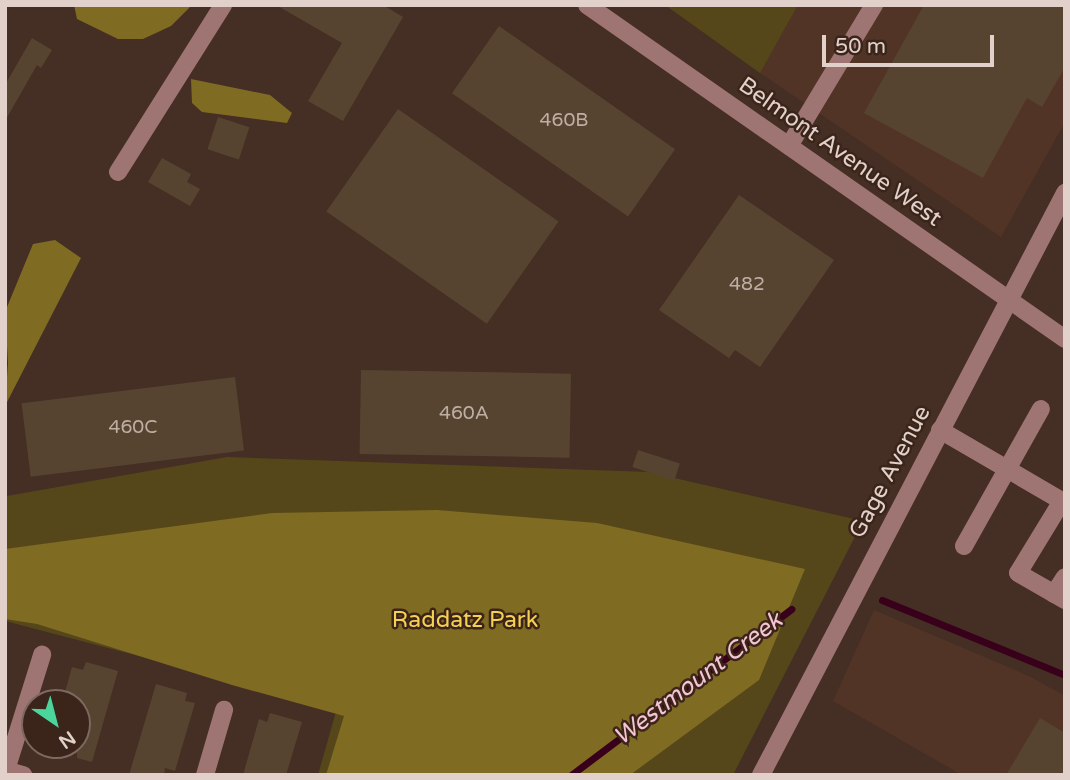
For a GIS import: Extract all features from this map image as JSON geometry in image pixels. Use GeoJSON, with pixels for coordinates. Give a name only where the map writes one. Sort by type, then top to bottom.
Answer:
{"type":"FeatureCollection","features":[{"type":"Feature","properties":{"kind":"street"},"geometry":{"type":"LineString","coordinates":[[118,172],[223,5]]}},
{"type":"Feature","properties":{"kind":"street","name":"Belmont Avenue West"},"geometry":{"type":"LineString","coordinates":[[587,5],[1065,339]]}},
{"type":"Feature","properties":{"kind":"street"},"geometry":{"type":"LineString","coordinates":[[789,146],[874,5]]}},
{"type":"Feature","properties":{"kind":"street","name":"Gage Avenue"},"geometry":{"type":"LineString","coordinates":[[761,775],[1065,193]]}},
{"type":"Feature","properties":{"kind":"street"},"geometry":{"type":"LineString","coordinates":[[964,546],[1041,409]]}},
{"type":"Feature","properties":{"kind":"street"},"geometry":{"type":"LineString","coordinates":[[940,430],[1064,500],[1018,573],[1059,597],[1065,577]]}},
{"type":"Feature","properties":{"kind":"street"},"geometry":{"type":"LineString","coordinates":[[1048,523],[1065,532]]}},
{"type":"Feature","properties":{"kind":"street"},"geometry":{"type":"LineString","coordinates":[[23,775],[6,770],[42,655]]}},
{"type":"Feature","properties":{"kind":"street"},"geometry":{"type":"LineString","coordinates":[[205,775],[225,710]]}},
{"type":"Feature","properties":{"kind":"shaded area"},"geometry":{"type":"Polygon","coordinates":[[[798,5],[1065,5],[1065,122],[1001,237],[760,73],[798,5]]]}},
{"type":"Feature","properties":{"kind":"shaded area"},"geometry":{"type":"Polygon","coordinates":[[[874,610],[1029,676],[1065,696],[1065,775],[962,775],[833,701],[874,610]]]}},
{"type":"Feature","properties":{"kind":"green space"},"geometry":{"type":"Polygon","coordinates":[[[74,5],[192,5],[171,26],[143,39],[118,39],[77,19],[74,5]]]}},
{"type":"Feature","properties":{"kind":"green space"},"geometry":{"type":"Polygon","coordinates":[[[665,5],[798,5],[760,73],[665,5]]]}},
{"type":"Feature","properties":{"kind":"green space"},"geometry":{"type":"Polygon","coordinates":[[[191,79],[270,95],[292,113],[287,123],[202,112],[192,103],[191,79]]]}},
{"type":"Feature","properties":{"kind":"green space"},"geometry":{"type":"Polygon","coordinates":[[[55,240],[81,258],[5,406],[8,363],[5,312],[33,244],[55,240]]]}},
{"type":"Feature","properties":{"kind":"green space","name":"Raddatz Park"},"geometry":{"type":"Polygon","coordinates":[[[227,457],[648,472],[863,521],[733,775],[318,775],[337,708],[5,621],[5,470],[7,496],[227,457]]]}},
{"type":"Feature","properties":{"kind":"green space","name":"Raddatz Park"},"geometry":{"type":"Polygon","coordinates":[[[437,510],[597,523],[805,569],[759,680],[630,775],[326,775],[344,716],[232,685],[37,624],[5,619],[5,549],[272,513],[437,510]]]}},
{"type":"Feature","properties":{"kind":"building"},"geometry":{"type":"Polygon","coordinates":[[[276,5],[383,5],[403,17],[343,121],[308,101],[342,43],[276,5]]]}},
{"type":"Feature","properties":{"kind":"building"},"geometry":{"type":"Polygon","coordinates":[[[924,5],[1065,5],[1065,67],[1042,107],[1027,98],[983,178],[864,113],[924,5]]]}},
{"type":"Feature","properties":{"kind":"building"},"geometry":{"type":"Polygon","coordinates":[[[499,26],[675,149],[628,216],[452,93],[499,26]]]}},
{"type":"Feature","properties":{"kind":"building"},"geometry":{"type":"Polygon","coordinates":[[[32,38],[52,50],[41,68],[37,65],[5,121],[5,85],[32,38]]]}},
{"type":"Feature","properties":{"kind":"building"},"geometry":{"type":"Polygon","coordinates":[[[398,109],[559,221],[487,324],[326,211],[398,109]]]}},
{"type":"Feature","properties":{"kind":"building"},"geometry":{"type":"Polygon","coordinates":[[[218,117],[249,127],[239,160],[207,149],[218,117]]]}},
{"type":"Feature","properties":{"kind":"building"},"geometry":{"type":"Polygon","coordinates":[[[162,158],[191,174],[187,182],[200,189],[190,206],[148,182],[162,158]]]}},
{"type":"Feature","properties":{"kind":"building"},"geometry":{"type":"Polygon","coordinates":[[[739,195],[834,260],[760,367],[735,350],[729,358],[659,310],[739,195]]]}},
{"type":"Feature","properties":{"kind":"building"},"geometry":{"type":"Polygon","coordinates":[[[361,370],[571,374],[570,458],[360,454],[361,370]]]}},
{"type":"Feature","properties":{"kind":"building"},"geometry":{"type":"Polygon","coordinates":[[[235,377],[244,450],[31,477],[22,403],[235,377]]]}},
{"type":"Feature","properties":{"kind":"building"},"geometry":{"type":"Polygon","coordinates":[[[638,450],[680,464],[674,481],[632,467],[638,450]]]}},
{"type":"Feature","properties":{"kind":"building"},"geometry":{"type":"Polygon","coordinates":[[[86,662],[118,671],[92,762],[81,759],[91,759],[91,689],[66,689],[72,667],[83,670],[86,662]]]}},
{"type":"Feature","properties":{"kind":"building"},"geometry":{"type":"Polygon","coordinates":[[[156,684],[187,693],[185,701],[195,703],[175,771],[165,768],[164,775],[129,775],[156,684]]]}},
{"type":"Feature","properties":{"kind":"building"},"geometry":{"type":"Polygon","coordinates":[[[270,713],[302,722],[286,775],[243,775],[259,719],[267,722],[270,713]]]}},
{"type":"Feature","properties":{"kind":"building"},"geometry":{"type":"Polygon","coordinates":[[[1040,718],[1065,733],[1065,775],[1006,775],[1040,718]]]}},
{"type":"Feature","properties":{"kind":"waterway","name":"Westmount Creek"},"geometry":{"type":"LineString","coordinates":[[882,600],[1065,675]]}},
{"type":"Feature","properties":{"kind":"waterway","name":"Westmount Creek"},"geometry":{"type":"LineString","coordinates":[[571,775],[791,609]]}}]}
